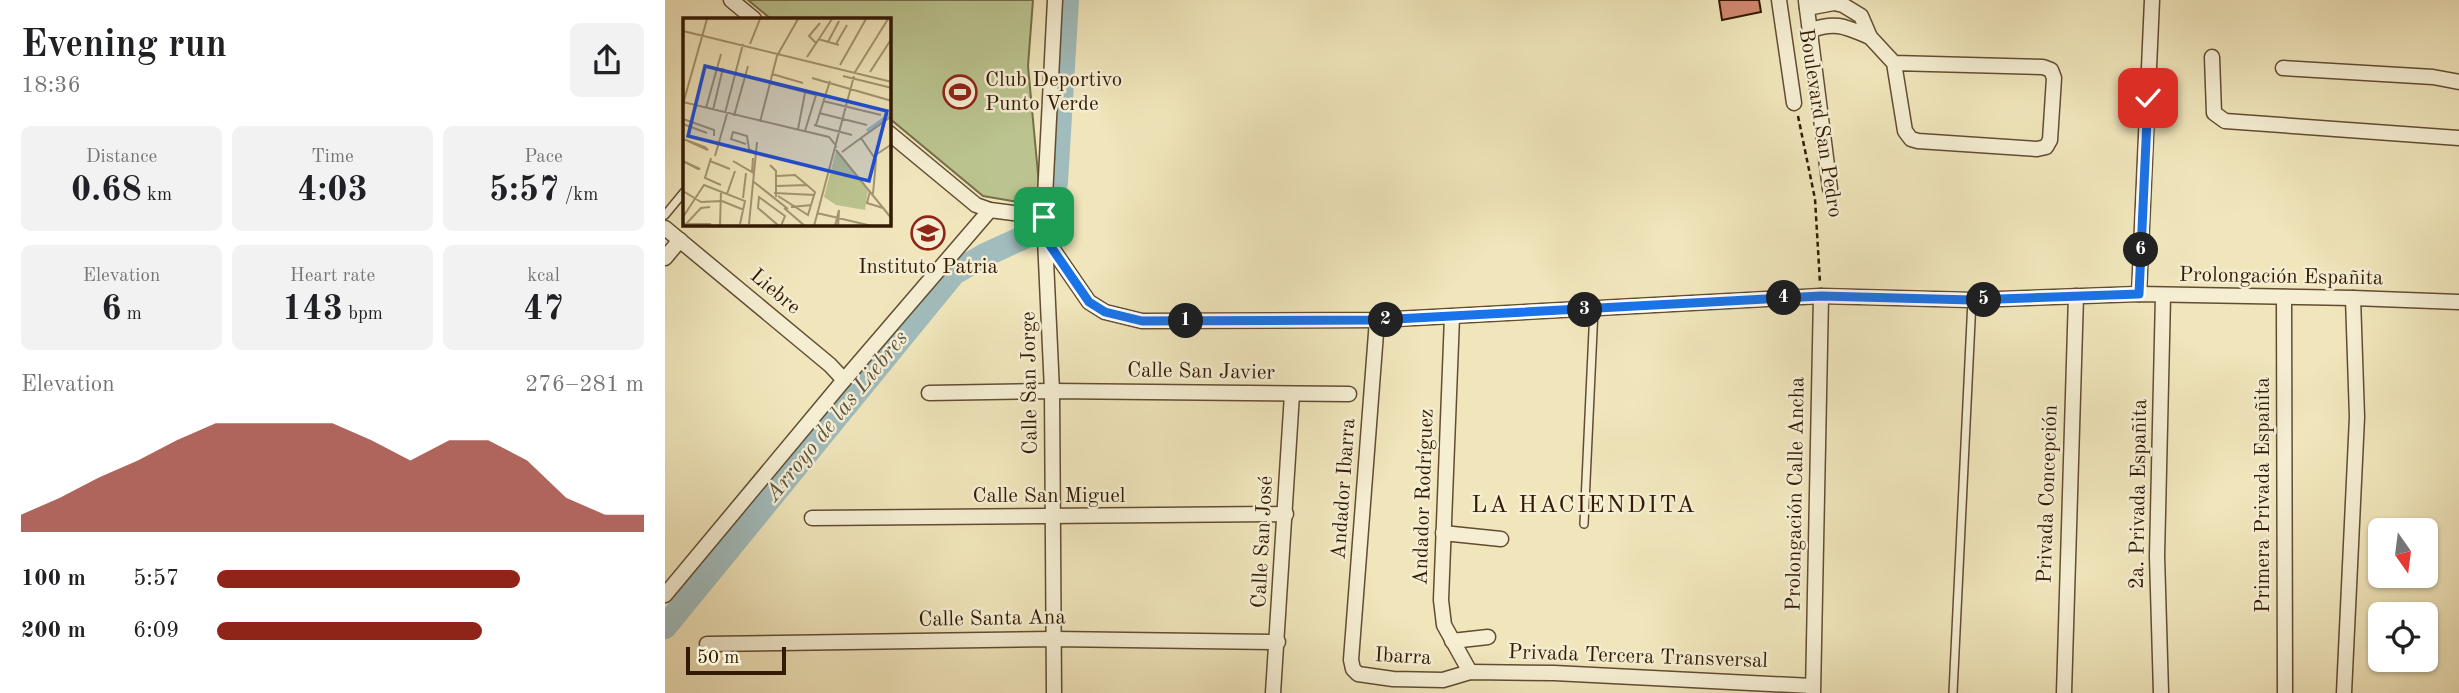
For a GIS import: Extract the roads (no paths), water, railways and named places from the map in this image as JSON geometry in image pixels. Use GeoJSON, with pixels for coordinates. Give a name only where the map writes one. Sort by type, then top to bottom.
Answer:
{"type":"FeatureCollection","features":[{"type":"Feature","properties":{"kind":"street"},"geometry":{"type":"LineString","coordinates":[[731,0],[753,18]]}},
{"type":"Feature","properties":{"kind":"street","name":"Calle San Jorge"},"geometry":{"type":"LineString","coordinates":[[1054,693],[1052,391],[1044,217],[1055,0]]}},
{"type":"Feature","properties":{"kind":"street","name":"Boulevard San Pedro"},"geometry":{"type":"LineString","coordinates":[[1779,0],[1794,103]]}},
{"type":"Feature","properties":{"kind":"street"},"geometry":{"type":"LineString","coordinates":[[2139,294],[2152,0]]}},
{"type":"Feature","properties":{"kind":"street"},"geometry":{"type":"LineString","coordinates":[[1806,4],[1834,3],[1843,5],[1861,16],[1870,37],[1894,63],[1905,131],[1911,139],[2037,149],[2046,146],[2050,140],[2054,78],[2051,70],[2043,66],[1894,63]]}},
{"type":"Feature","properties":{"kind":"street","name":"Boulevard San Pedro"},"geometry":{"type":"LineString","coordinates":[[1806,4],[1830,189]]}},
{"type":"Feature","properties":{"kind":"street"},"geometry":{"type":"LineString","coordinates":[[1811,30],[1826,24],[1842,25],[1870,37]]}},
{"type":"Feature","properties":{"kind":"street"},"geometry":{"type":"LineString","coordinates":[[2212,57],[2214,113],[2225,121],[2459,138]]}},
{"type":"Feature","properties":{"kind":"street"},"geometry":{"type":"LineString","coordinates":[[2283,68],[2433,76],[2459,82]]}},
{"type":"Feature","properties":{"kind":"street"},"geometry":{"type":"LineString","coordinates":[[891,135],[964,197],[990,210],[1044,217]]}},
{"type":"Feature","properties":{"kind":"street"},"geometry":{"type":"LineString","coordinates":[[665,595],[990,210]]}},
{"type":"Feature","properties":{"kind":"street","name":"Liebre"},"geometry":{"type":"LineString","coordinates":[[665,228],[830,365],[840,386]]}},
{"type":"Feature","properties":{"kind":"street"},"geometry":{"type":"LineString","coordinates":[[665,258],[680,240]]}},
{"type":"Feature","properties":{"kind":"street","name":"Prolongación Españita"},"geometry":{"type":"LineString","coordinates":[[1047,241],[1089,302],[1105,312],[1142,321],[1377,320],[1821,296],[1972,300],[2139,294],[2459,302]]}},
{"type":"Feature","properties":{"kind":"street","name":"Prolongación Calle Ancha"},"geometry":{"type":"LineString","coordinates":[[1813,690],[1821,296]]}},
{"type":"Feature","properties":{"kind":"street","name":"Privada Concepción"},"geometry":{"type":"LineString","coordinates":[[2064,693],[2076,296]]}},
{"type":"Feature","properties":{"kind":"street","name":"2a. Privada Españita"},"geometry":{"type":"LineString","coordinates":[[2161,693],[2157,556],[2163,296]]}},
{"type":"Feature","properties":{"kind":"street","name":"Primera Privada Españita"},"geometry":{"type":"LineString","coordinates":[[2284,298],[2285,693]]}},
{"type":"Feature","properties":{"kind":"street"},"geometry":{"type":"LineString","coordinates":[[2344,693],[2357,417],[2353,298]]}},
{"type":"Feature","properties":{"kind":"street","name":"Andador Rodríguez"},"geometry":{"type":"LineString","coordinates":[[1452,317],[1442,615],[1466,673]]}},
{"type":"Feature","properties":{"kind":"street","name":"Andador Ibarra"},"geometry":{"type":"LineString","coordinates":[[1351,660],[1377,320]]}},
{"type":"Feature","properties":{"kind":"street","name":"Calle San Javier"},"geometry":{"type":"LineString","coordinates":[[929,393],[1052,391],[1349,394]]}},
{"type":"Feature","properties":{"kind":"street","name":"Calle San José"},"geometry":{"type":"LineString","coordinates":[[1273,693],[1292,394]]}},
{"type":"Feature","properties":{"kind":"street","name":"Calle San Miguel"},"geometry":{"type":"LineString","coordinates":[[812,518],[1286,514]]}},
{"type":"Feature","properties":{"kind":"street"},"geometry":{"type":"LineString","coordinates":[[1443,533],[1501,539]]}},
{"type":"Feature","properties":{"kind":"street"},"geometry":{"type":"LineString","coordinates":[[1452,641],[1488,637]]}},
{"type":"Feature","properties":{"kind":"street","name":"Calle Santa Ana"},"geometry":{"type":"LineString","coordinates":[[706,643],[1054,639],[1278,642]]}},
{"type":"Feature","properties":{"kind":"street","name":"Ibarra"},"geometry":{"type":"LineString","coordinates":[[1351,660],[1353,669],[1365,676],[1443,680],[1466,673]]}},
{"type":"Feature","properties":{"kind":"street","name":"Privada Tercera Transversal"},"geometry":{"type":"LineString","coordinates":[[1466,673],[1567,673],[1813,690]]}},
{"type":"Feature","properties":{"kind":"lane"},"geometry":{"type":"LineString","coordinates":[[665,215],[683,193]]}},
{"type":"Feature","properties":{"kind":"lane"},"geometry":{"type":"LineString","coordinates":[[1953,693],[1972,300]]}},
{"type":"Feature","properties":{"kind":"lane"},"geometry":{"type":"LineString","coordinates":[[1584,524],[1594,309]]}},
{"type":"Feature","properties":{"kind":"waterway","name":"Arroyo de las Liebres"},"geometry":{"type":"LineString","coordinates":[[1051,214],[1056,182],[1067,0]]}},
{"type":"Feature","properties":{"kind":"waterway","name":"Arroyo de las Liebres"},"geometry":{"type":"LineString","coordinates":[[665,627],[954,273],[1031,234]]}},
{"type":"Feature","properties":{"kind":"place","name":"Club Deportivo Punto Verde"},"geometry":{"type":"Point","coordinates":[960,92]}},
{"type":"Feature","properties":{"kind":"place","name":"Instituto Patria"},"geometry":{"type":"Point","coordinates":[928,233]}},
{"type":"Feature","properties":{"kind":"district","name":"LA HACIENDITA"},"geometry":{"type":"Point","coordinates":[1584,506]}}]}
